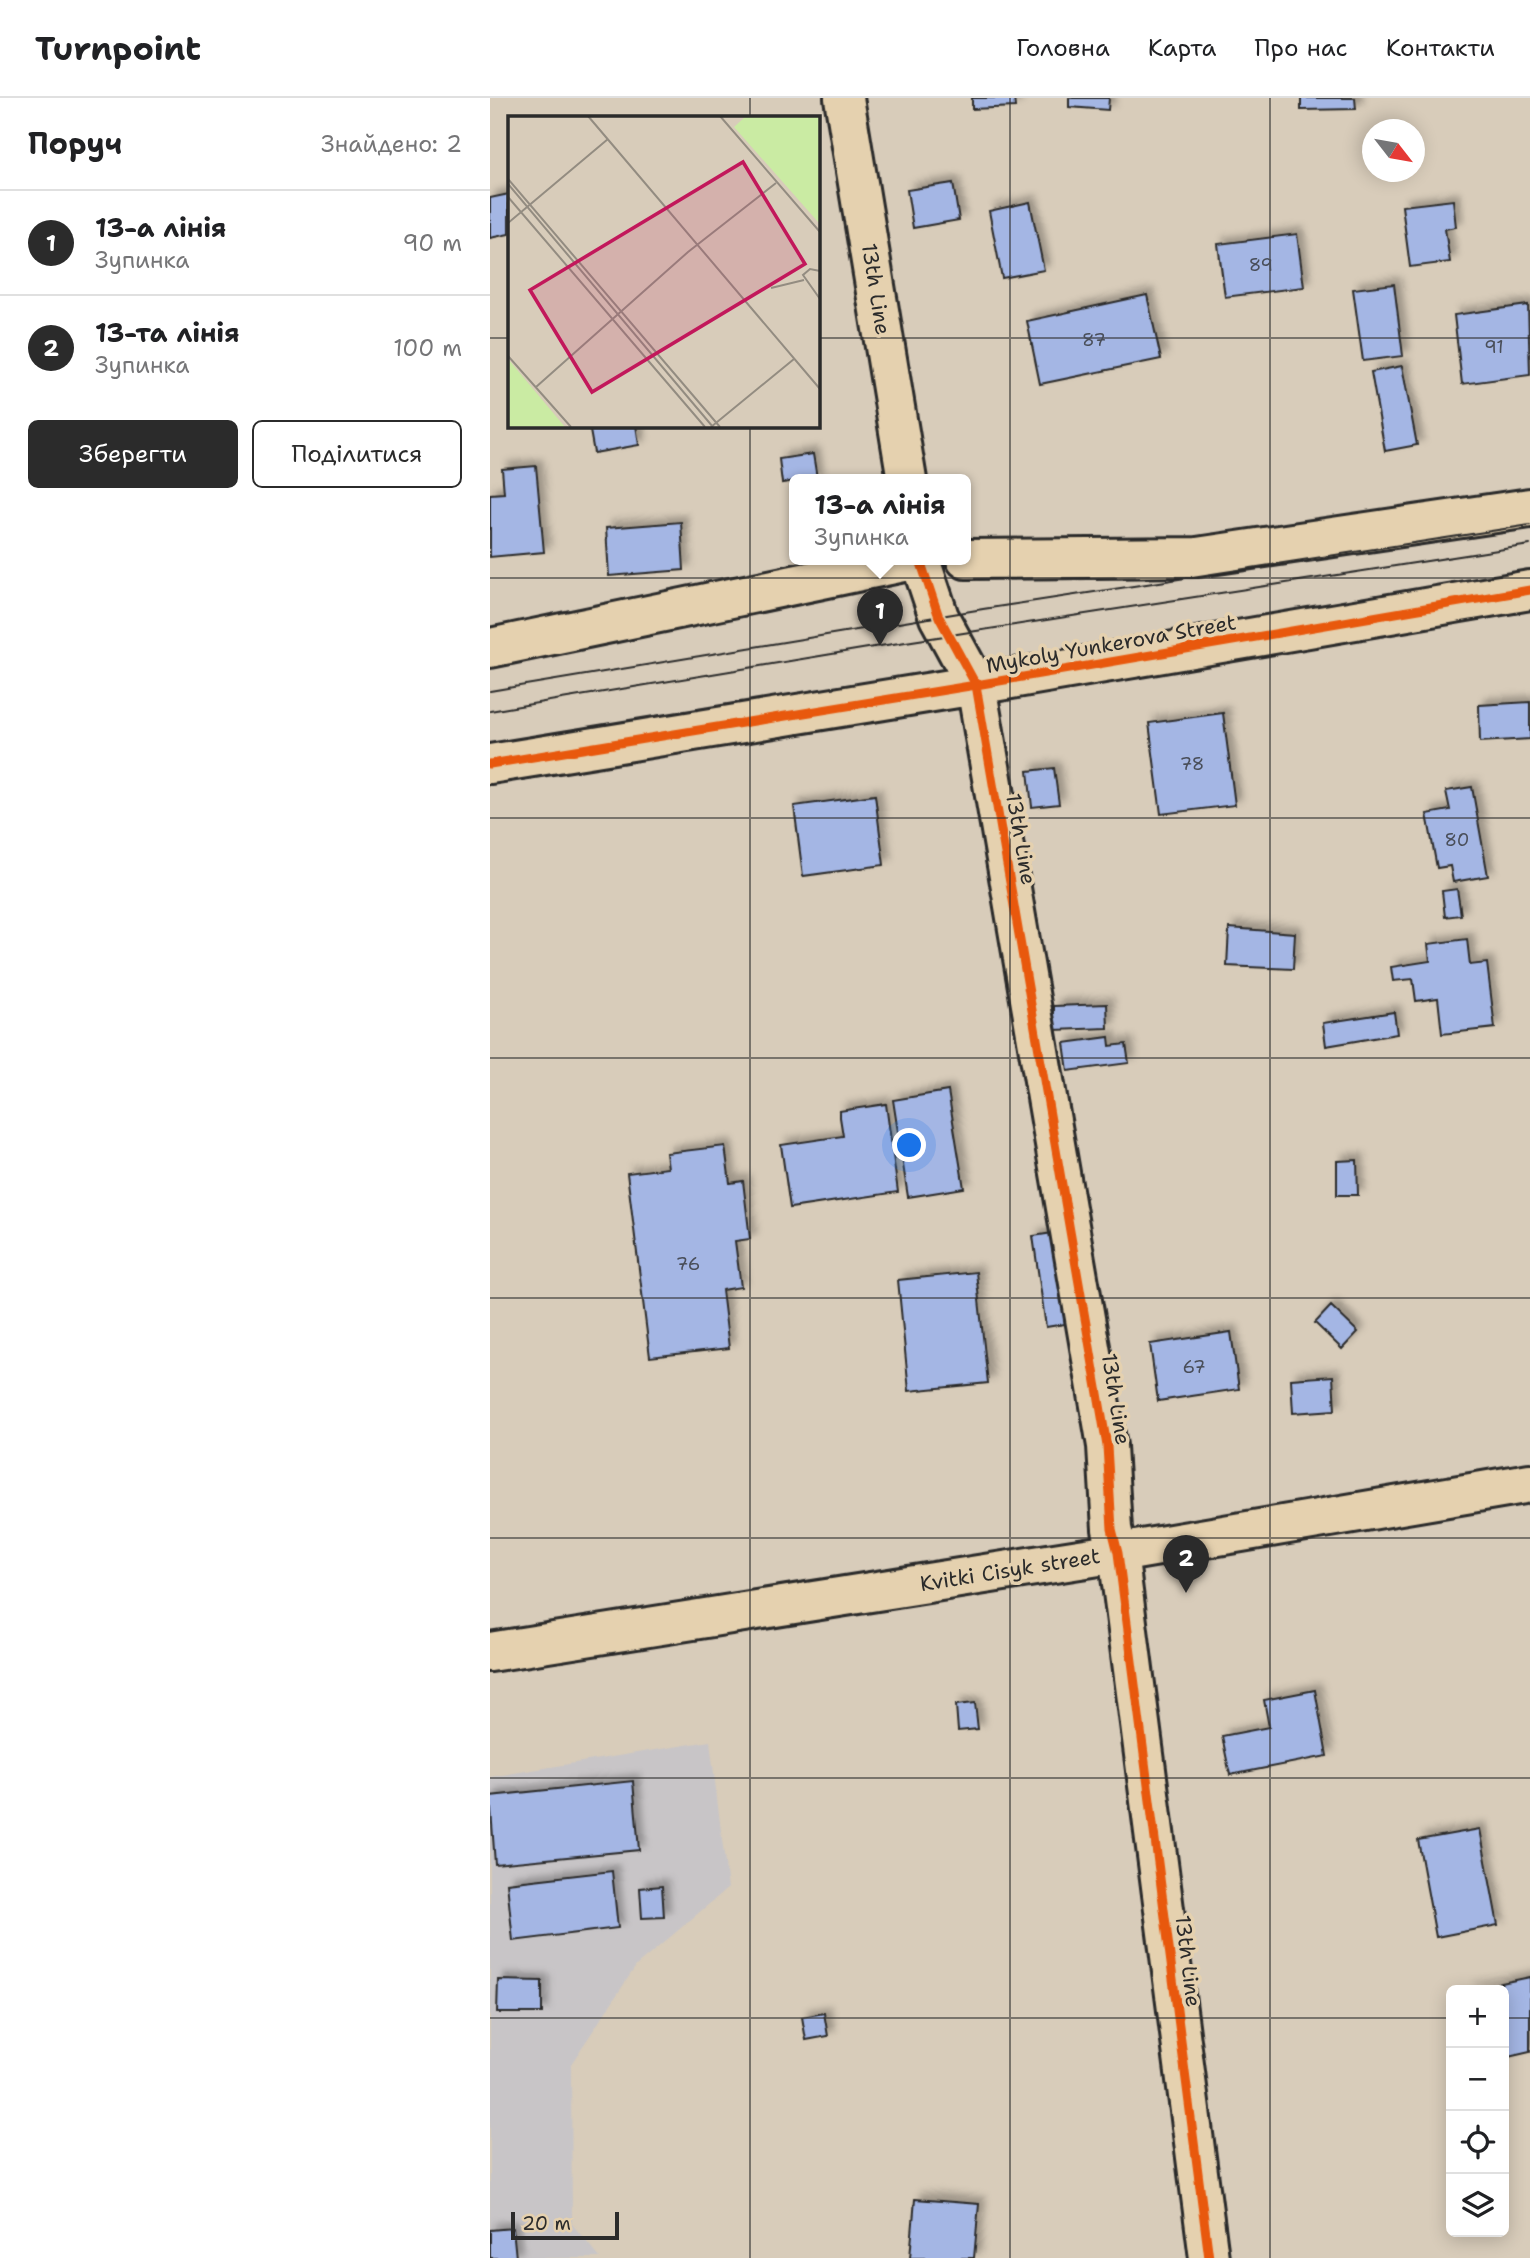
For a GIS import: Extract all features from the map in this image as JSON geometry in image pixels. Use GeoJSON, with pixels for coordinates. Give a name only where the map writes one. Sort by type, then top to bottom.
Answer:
{"type":"FeatureCollection","features":[{"type":"Feature","properties":{"kind":"street","name":"13th Line"},"geometry":{"type":"LineString","coordinates":[[844,98],[906,474]]}},
{"type":"Feature","properties":{"kind":"street"},"geometry":{"type":"LineString","coordinates":[[971,559],[1197,557],[1530,508]]}},
{"type":"Feature","properties":{"kind":"street"},"geometry":{"type":"LineString","coordinates":[[490,648],[890,565]]}},
{"type":"Feature","properties":{"kind":"street","name":"13th Line"},"geometry":{"type":"LineString","coordinates":[[922,565],[939,617],[976,685],[1107,1446],[1112,1529],[1118,1553],[1209,2258]]}},
{"type":"Feature","properties":{"kind":"street","name":"Mykoly Yunkerova Street"},"geometry":{"type":"LineString","coordinates":[[490,764],[976,685],[1530,590]]}},
{"type":"Feature","properties":{"kind":"street","name":"Kvitki Cisyk street"},"geometry":{"type":"LineString","coordinates":[[490,1651],[1118,1553],[1530,1483]]}},
{"type":"Feature","properties":{"kind":"shaded area"},"geometry":{"type":"Polygon","coordinates":[[[710,1741],[728,1888],[636,1966],[571,2064],[572,2224],[600,2258],[490,2258],[490,1777],[710,1741]]]}},
{"type":"Feature","properties":{"kind":"building"},"geometry":{"type":"Polygon","coordinates":[[[972,98],[1014,98],[1015,107],[972,109],[972,98]]]}},
{"type":"Feature","properties":{"kind":"building"},"geometry":{"type":"Polygon","coordinates":[[[1069,98],[1109,98],[1108,110],[1069,107],[1069,98]]]}},
{"type":"Feature","properties":{"kind":"building"},"geometry":{"type":"Polygon","coordinates":[[[1301,98],[1355,98],[1356,109],[1301,110],[1301,98]]]}},
{"type":"Feature","properties":{"kind":"building"},"geometry":{"type":"Polygon","coordinates":[[[953,183],[959,220],[913,228],[907,190],[953,183]]]}},
{"type":"Feature","properties":{"kind":"building"},"geometry":{"type":"Polygon","coordinates":[[[508,194],[508,234],[490,238],[490,198],[508,194]]]}},
{"type":"Feature","properties":{"kind":"building"},"geometry":{"type":"Polygon","coordinates":[[[1453,200],[1456,227],[1445,229],[1450,262],[1410,267],[1402,206],[1453,200]]]}},
{"type":"Feature","properties":{"kind":"building"},"geometry":{"type":"Polygon","coordinates":[[[1030,202],[1044,270],[1002,278],[989,211],[1030,202]]]}},
{"type":"Feature","properties":{"kind":"building"},"geometry":{"type":"Polygon","coordinates":[[[1297,234],[1304,287],[1225,297],[1218,244],[1297,234]]]}},
{"type":"Feature","properties":{"kind":"building"},"geometry":{"type":"Polygon","coordinates":[[[1394,284],[1403,356],[1363,361],[1353,289],[1394,284]]]}},
{"type":"Feature","properties":{"kind":"building"},"geometry":{"type":"Polygon","coordinates":[[[1147,295],[1161,359],[1040,384],[1027,321],[1147,295]]]}},
{"type":"Feature","properties":{"kind":"building"},"geometry":{"type":"Polygon","coordinates":[[[1528,305],[1530,375],[1462,384],[1454,315],[1528,305]]]}},
{"type":"Feature","properties":{"kind":"building"},"geometry":{"type":"Polygon","coordinates":[[[1402,366],[1417,445],[1385,451],[1371,372],[1402,366]]]}},
{"type":"Feature","properties":{"kind":"building"},"geometry":{"type":"Polygon","coordinates":[[[589,427],[636,427],[639,445],[594,453],[589,427]]]}},
{"type":"Feature","properties":{"kind":"building"},"geometry":{"type":"Polygon","coordinates":[[[813,454],[816,474],[789,474],[789,482],[782,483],[779,459],[813,454]]]}},
{"type":"Feature","properties":{"kind":"building"},"geometry":{"type":"Polygon","coordinates":[[[536,466],[544,552],[490,557],[490,494],[504,493],[502,469],[536,466]]]}},
{"type":"Feature","properties":{"kind":"building"},"geometry":{"type":"Polygon","coordinates":[[[681,522],[684,570],[609,576],[606,528],[681,522]]]}},
{"type":"Feature","properties":{"kind":"building"},"geometry":{"type":"Polygon","coordinates":[[[1530,702],[1530,739],[1480,742],[1479,705],[1530,702]]]}},
{"type":"Feature","properties":{"kind":"building"},"geometry":{"type":"Polygon","coordinates":[[[1223,713],[1235,805],[1161,814],[1149,723],[1223,713]]]}},
{"type":"Feature","properties":{"kind":"building"},"geometry":{"type":"Polygon","coordinates":[[[1054,768],[1059,804],[1032,807],[1028,771],[1054,768]]]}},
{"type":"Feature","properties":{"kind":"building"},"geometry":{"type":"Polygon","coordinates":[[[1472,787],[1488,876],[1453,882],[1450,866],[1437,868],[1427,814],[1450,810],[1446,791],[1472,787]]]}},
{"type":"Feature","properties":{"kind":"building"},"geometry":{"type":"Polygon","coordinates":[[[875,795],[884,865],[803,876],[794,806],[875,795]]]}},
{"type":"Feature","properties":{"kind":"building"},"geometry":{"type":"Polygon","coordinates":[[[1457,889],[1461,915],[1445,917],[1442,891],[1457,889]]]}},
{"type":"Feature","properties":{"kind":"building"},"geometry":{"type":"Polygon","coordinates":[[[1229,928],[1295,933],[1293,969],[1227,966],[1229,928]]]}},
{"type":"Feature","properties":{"kind":"building"},"geometry":{"type":"Polygon","coordinates":[[[1467,939],[1470,965],[1487,963],[1495,1028],[1442,1034],[1438,998],[1416,1001],[1413,979],[1393,981],[1391,967],[1430,961],[1428,944],[1467,939]]]}},
{"type":"Feature","properties":{"kind":"building"},"geometry":{"type":"Polygon","coordinates":[[[1107,1004],[1108,1028],[1054,1030],[1054,1006],[1107,1004]]]}},
{"type":"Feature","properties":{"kind":"building"},"geometry":{"type":"Polygon","coordinates":[[[1394,1012],[1397,1034],[1326,1046],[1323,1023],[1394,1012]]]}},
{"type":"Feature","properties":{"kind":"building"},"geometry":{"type":"Polygon","coordinates":[[[1109,1037],[1110,1046],[1126,1044],[1129,1063],[1068,1071],[1064,1043],[1109,1037]]]}},
{"type":"Feature","properties":{"kind":"building"},"geometry":{"type":"Polygon","coordinates":[[[948,1091],[964,1188],[908,1197],[893,1100],[948,1091]]]}},
{"type":"Feature","properties":{"kind":"building"},"geometry":{"type":"Polygon","coordinates":[[[886,1104],[898,1192],[790,1208],[781,1145],[843,1136],[839,1111],[886,1104]]]}},
{"type":"Feature","properties":{"kind":"building"},"geometry":{"type":"Polygon","coordinates":[[[725,1146],[730,1183],[743,1181],[750,1239],[735,1241],[741,1287],[722,1290],[729,1348],[650,1357],[627,1173],[668,1168],[666,1153],[725,1146]]]}},
{"type":"Feature","properties":{"kind":"building"},"geometry":{"type":"Polygon","coordinates":[[[1357,1160],[1358,1195],[1337,1195],[1337,1161],[1357,1160]]]}},
{"type":"Feature","properties":{"kind":"building"},"geometry":{"type":"Polygon","coordinates":[[[1053,1233],[1065,1324],[1046,1327],[1033,1236],[1053,1233]]]}},
{"type":"Feature","properties":{"kind":"building"},"geometry":{"type":"Polygon","coordinates":[[[976,1272],[988,1383],[909,1391],[898,1280],[976,1272]]]}},
{"type":"Feature","properties":{"kind":"building"},"geometry":{"type":"Polygon","coordinates":[[[1331,1306],[1358,1332],[1342,1349],[1315,1323],[1331,1306]]]}},
{"type":"Feature","properties":{"kind":"building"},"geometry":{"type":"Polygon","coordinates":[[[1231,1332],[1239,1389],[1158,1401],[1150,1344],[1231,1332]]]}},
{"type":"Feature","properties":{"kind":"building"},"geometry":{"type":"Polygon","coordinates":[[[1333,1376],[1335,1410],[1293,1413],[1291,1379],[1333,1376]]]}},
{"type":"Feature","properties":{"kind":"building"},"geometry":{"type":"Polygon","coordinates":[[[1315,1690],[1327,1756],[1230,1775],[1222,1736],[1269,1727],[1264,1700],[1315,1690]]]}},
{"type":"Feature","properties":{"kind":"building"},"geometry":{"type":"Polygon","coordinates":[[[975,1703],[978,1729],[958,1731],[956,1705],[975,1703]]]}},
{"type":"Feature","properties":{"kind":"building"},"geometry":{"type":"Polygon","coordinates":[[[633,1781],[639,1850],[495,1864],[490,1796],[633,1781]]]}},
{"type":"Feature","properties":{"kind":"building"},"geometry":{"type":"Polygon","coordinates":[[[1480,1829],[1498,1925],[1436,1937],[1418,1840],[1480,1829]]]}},
{"type":"Feature","properties":{"kind":"building"},"geometry":{"type":"Polygon","coordinates":[[[612,1871],[618,1928],[513,1941],[507,1883],[612,1871]]]}},
{"type":"Feature","properties":{"kind":"building"},"geometry":{"type":"Polygon","coordinates":[[[662,1886],[664,1917],[642,1918],[640,1888],[662,1886]]]}},
{"type":"Feature","properties":{"kind":"building"},"geometry":{"type":"Polygon","coordinates":[[[1530,1977],[1530,2052],[1509,2057],[1509,1985],[1492,1985],[1530,1977]]]}},
{"type":"Feature","properties":{"kind":"building"},"geometry":{"type":"Polygon","coordinates":[[[498,1980],[542,1981],[542,2013],[497,2013],[498,1980]]]}},
{"type":"Feature","properties":{"kind":"building"},"geometry":{"type":"Polygon","coordinates":[[[824,2013],[828,2036],[806,2040],[802,2017],[824,2013]]]}},
{"type":"Feature","properties":{"kind":"building"},"geometry":{"type":"Polygon","coordinates":[[[915,2199],[979,2204],[974,2258],[910,2258],[915,2199]]]}},
{"type":"Feature","properties":{"kind":"building"},"geometry":{"type":"Polygon","coordinates":[[[513,2228],[516,2258],[490,2258],[490,2230],[513,2228]]]}},
{"type":"Feature","properties":{"kind":"tram line"},"geometry":{"type":"LineString","coordinates":[[490,691],[983,609],[1530,525]]}},
{"type":"Feature","properties":{"kind":"tram line"},"geometry":{"type":"LineString","coordinates":[[490,711],[880,646],[1530,545]]}},
{"type":"Feature","properties":{"kind":"cycle path"},"geometry":{"type":"LineString","coordinates":[[922,565],[939,617],[976,685],[1107,1446],[1112,1529],[1118,1553],[1209,2258]]}},
{"type":"Feature","properties":{"kind":"cycle path"},"geometry":{"type":"LineString","coordinates":[[490,764],[976,685],[1530,590]]}},
{"type":"Feature","properties":{"kind":"place","name":"13-а лінія"},"geometry":{"type":"Point","coordinates":[880,646]}},
{"type":"Feature","properties":{"kind":"place","name":"13-та лінія"},"geometry":{"type":"Point","coordinates":[1186,1593]}}]}
